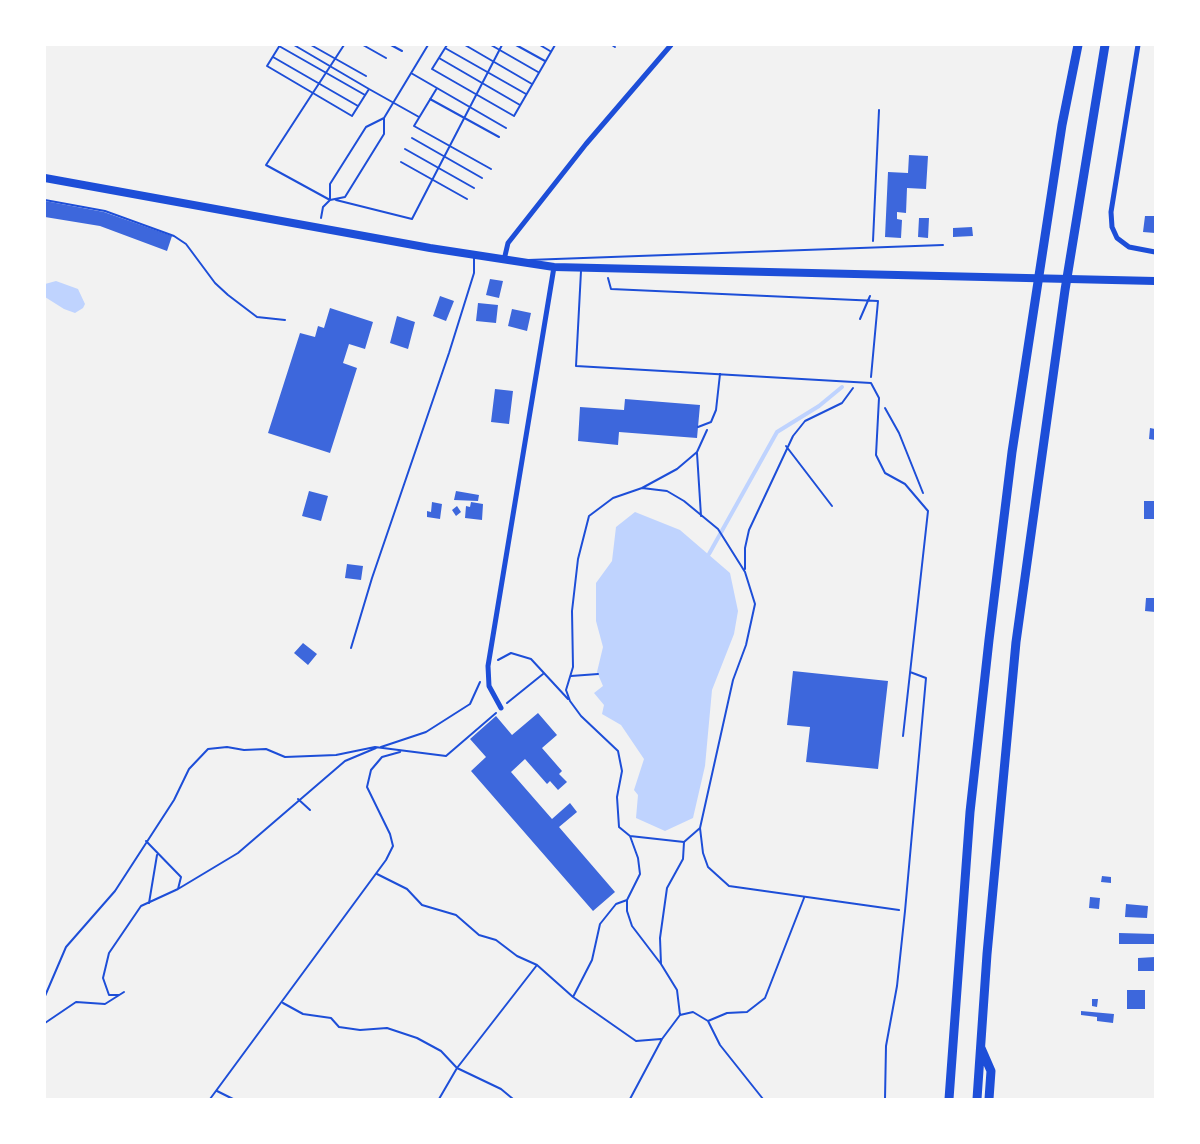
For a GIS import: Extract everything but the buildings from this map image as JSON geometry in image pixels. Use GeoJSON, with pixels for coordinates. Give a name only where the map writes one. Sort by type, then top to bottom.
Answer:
{"type":"FeatureCollection","features":[{"type":"Feature","properties":{"kind":"highway"},"geometry":{"type":"LineString","coordinates":[[949,1099],[967,846],[988,640],[1016,428],[1062,125],[1078,45]]}},
{"type":"Feature","properties":{"kind":"highway"},"geometry":{"type":"LineString","coordinates":[[977,1099],[1016,642],[1061,314],[1105,45]]}},
{"type":"Feature","properties":{"kind":"highway"},"geometry":{"type":"LineString","coordinates":[[980,1046],[991,1071],[989,1099]]}},
{"type":"Feature","properties":{"kind":"main road"},"geometry":{"type":"LineString","coordinates":[[45,178],[474,255],[554,267],[1155,281]]}},
{"type":"Feature","properties":{"kind":"street"},"geometry":{"type":"LineString","coordinates":[[509,260],[508,243],[586,144],[671,45]]}},
{"type":"Feature","properties":{"kind":"street"},"geometry":{"type":"LineString","coordinates":[[1138,45],[1111,212],[1112,227],[1117,238],[1129,247],[1155,252]]}},
{"type":"Feature","properties":{"kind":"street"},"geometry":{"type":"LineString","coordinates":[[501,708],[489,686],[488,666],[554,267]]}},
{"type":"Feature","properties":{"kind":"lane"},"geometry":{"type":"LineString","coordinates":[[509,260],[943,244]]}},
{"type":"Feature","properties":{"kind":"lane"},"geometry":{"type":"LineString","coordinates":[[351,648],[372,578],[453,341],[474,273],[474,255]]}},
{"type":"Feature","properties":{"kind":"lane"},"geometry":{"type":"LineString","coordinates":[[581,268],[576,366],[871,383],[879,398],[876,455],[885,473],[905,484],[928,511],[903,736]]}},
{"type":"Feature","properties":{"kind":"lane"},"geometry":{"type":"LineString","coordinates":[[698,427],[711,422],[716,410],[720,374]]}},
{"type":"Feature","properties":{"kind":"lane"},"geometry":{"type":"LineString","coordinates":[[885,1099],[886,1046],[897,986],[926,678],[910,672]]}},
{"type":"Feature","properties":{"kind":"path"},"geometry":{"type":"LineString","coordinates":[[294,45],[419,117]]}},
{"type":"Feature","properties":{"kind":"path"},"geometry":{"type":"LineString","coordinates":[[311,45],[366,76]]}},
{"type":"Feature","properties":{"kind":"path"},"geometry":{"type":"LineString","coordinates":[[344,45],[266,165],[330,200],[344,200],[412,219],[502,45]]}},
{"type":"Feature","properties":{"kind":"path"},"geometry":{"type":"LineString","coordinates":[[363,45],[387,58]]}},
{"type":"Feature","properties":{"kind":"path"},"geometry":{"type":"LineString","coordinates":[[391,45],[402,51]]}},
{"type":"Feature","properties":{"kind":"path"},"geometry":{"type":"LineString","coordinates":[[320,227],[323,207],[330,200],[345,196],[384,135],[384,118],[428,45]]}},
{"type":"Feature","properties":{"kind":"path"},"geometry":{"type":"LineString","coordinates":[[465,45],[532,84]]}},
{"type":"Feature","properties":{"kind":"path"},"geometry":{"type":"LineString","coordinates":[[491,45],[538,73]]}},
{"type":"Feature","properties":{"kind":"path"},"geometry":{"type":"LineString","coordinates":[[516,45],[545,62]]}},
{"type":"Feature","properties":{"kind":"path"},"geometry":{"type":"LineString","coordinates":[[540,45],[551,51]]}},
{"type":"Feature","properties":{"kind":"path"},"geometry":{"type":"LineString","coordinates":[[526,94],[446,46],[432,69],[514,116],[555,45]]}},
{"type":"Feature","properties":{"kind":"path"},"geometry":{"type":"LineString","coordinates":[[365,95],[279,46],[267,66],[352,116],[369,89]]}},
{"type":"Feature","properties":{"kind":"path"},"geometry":{"type":"LineString","coordinates":[[273,57],[358,106]]}},
{"type":"Feature","properties":{"kind":"path"},"geometry":{"type":"LineString","coordinates":[[439,58],[520,105]]}},
{"type":"Feature","properties":{"kind":"path"},"geometry":{"type":"LineString","coordinates":[[411,73],[506,128]]}},
{"type":"Feature","properties":{"kind":"path"},"geometry":{"type":"LineString","coordinates":[[437,88],[414,126],[491,169]]}},
{"type":"Feature","properties":{"kind":"path"},"geometry":{"type":"LineString","coordinates":[[430,99],[500,137]]}},
{"type":"Feature","properties":{"kind":"path"},"geometry":{"type":"LineString","coordinates":[[872,247],[879,111]]}},
{"type":"Feature","properties":{"kind":"path"},"geometry":{"type":"LineString","coordinates":[[330,200],[330,184],[366,127],[384,118]]}},
{"type":"Feature","properties":{"kind":"path"},"geometry":{"type":"LineString","coordinates":[[412,138],[482,178]]}},
{"type":"Feature","properties":{"kind":"path"},"geometry":{"type":"LineString","coordinates":[[405,149],[474,188]]}},
{"type":"Feature","properties":{"kind":"path"},"geometry":{"type":"LineString","coordinates":[[401,162],[467,199]]}},
{"type":"Feature","properties":{"kind":"path"},"geometry":{"type":"LineString","coordinates":[[45,200],[105,211],[174,236],[186,243],[215,283],[241,306],[257,317],[285,320]]}},
{"type":"Feature","properties":{"kind":"path"},"geometry":{"type":"LineString","coordinates":[[605,268],[611,289],[878,301],[871,383]]}},
{"type":"Feature","properties":{"kind":"path"},"geometry":{"type":"LineString","coordinates":[[860,319],[870,296]]}},
{"type":"Feature","properties":{"kind":"path"},"geometry":{"type":"LineString","coordinates":[[858,382],[842,403],[806,421],[786,446],[748,530],[745,548],[746,572],[755,604],[746,645],[733,680],[700,828],[703,853],[708,867],[729,886],[796,894],[804,898],[858,902],[905,911]]}},
{"type":"Feature","properties":{"kind":"path"},"geometry":{"type":"LineString","coordinates":[[879,398],[899,433],[924,497],[923,505]]}},
{"type":"Feature","properties":{"kind":"path"},"geometry":{"type":"LineString","coordinates":[[570,701],[566,690],[571,676],[572,611],[578,559],[589,516],[613,498],[642,488],[676,469],[697,452],[711,422]]}},
{"type":"Feature","properties":{"kind":"path"},"geometry":{"type":"LineString","coordinates":[[786,446],[832,506]]}},
{"type":"Feature","properties":{"kind":"path"},"geometry":{"type":"LineString","coordinates":[[697,452],[701,516]]}},
{"type":"Feature","properties":{"kind":"path"},"geometry":{"type":"LineString","coordinates":[[642,488],[667,491],[718,529],[746,572]]}},
{"type":"Feature","properties":{"kind":"path"},"geometry":{"type":"LineString","coordinates":[[520,692],[543,674],[618,751],[622,771],[617,797],[619,827],[630,836],[638,858],[640,874],[627,900],[632,926],[661,964],[677,990],[680,1015]]}},
{"type":"Feature","properties":{"kind":"path"},"geometry":{"type":"LineString","coordinates":[[571,676],[598,674]]}},
{"type":"Feature","properties":{"kind":"path"},"geometry":{"type":"LineString","coordinates":[[45,996],[66,947],[115,891],[174,800],[189,769],[208,749],[227,747],[244,750],[266,749],[285,757],[336,755],[363,748],[378,747],[446,756],[495,714]]}},
{"type":"Feature","properties":{"kind":"path"},"geometry":{"type":"LineString","coordinates":[[119,995],[109,995],[103,978],[109,953],[141,906],[178,889],[238,853],[298,799],[345,761],[378,747],[426,732]]}},
{"type":"Feature","properties":{"kind":"path"},"geometry":{"type":"LineString","coordinates":[[210,1099],[377,874],[393,846],[390,834],[367,787],[371,770],[382,757],[403,751]]}},
{"type":"Feature","properties":{"kind":"path"},"geometry":{"type":"LineString","coordinates":[[298,799],[310,810]]}},
{"type":"Feature","properties":{"kind":"path"},"geometry":{"type":"LineString","coordinates":[[661,964],[660,938],[667,888],[683,859],[684,842],[700,828]]}},
{"type":"Feature","properties":{"kind":"path"},"geometry":{"type":"LineString","coordinates":[[630,836],[684,842]]}},
{"type":"Feature","properties":{"kind":"path"},"geometry":{"type":"LineString","coordinates":[[146,842],[181,877],[178,889]]}},
{"type":"Feature","properties":{"kind":"path"},"geometry":{"type":"LineString","coordinates":[[149,903],[158,854]]}},
{"type":"Feature","properties":{"kind":"path"},"geometry":{"type":"LineString","coordinates":[[377,874],[407,889],[422,905],[456,915],[479,935],[496,940],[517,956],[537,964],[573,997],[636,1041],[662,1039]]}},
{"type":"Feature","properties":{"kind":"path"},"geometry":{"type":"LineString","coordinates":[[708,1021],[727,1013],[747,1012],[765,998],[804,898]]}},
{"type":"Feature","properties":{"kind":"path"},"geometry":{"type":"LineString","coordinates":[[573,997],[592,960],[600,924],[616,904],[627,900]]}},
{"type":"Feature","properties":{"kind":"path"},"geometry":{"type":"LineString","coordinates":[[439,1099],[457,1068],[537,964]]}},
{"type":"Feature","properties":{"kind":"path"},"geometry":{"type":"LineString","coordinates":[[45,1023],[76,1002],[105,1004],[124,992]]}},
{"type":"Feature","properties":{"kind":"path"},"geometry":{"type":"LineString","coordinates":[[282,1002],[303,1014],[331,1018],[339,1027],[360,1030],[387,1028],[417,1038],[441,1051],[457,1068],[501,1089],[513,1099]]}},
{"type":"Feature","properties":{"kind":"path"},"geometry":{"type":"LineString","coordinates":[[630,1099],[662,1039],[680,1015],[693,1012],[708,1021],[720,1046],[763,1099]]}},
{"type":"Feature","properties":{"kind":"path"},"geometry":{"type":"LineString","coordinates":[[216,1091],[233,1099]]}},
{"type":"Feature","properties":{"kind":"water"},"geometry":{"type":"Polygon","coordinates":[[[56,281],[78,289],[85,304],[83,308],[75,313],[45,297],[45,284],[56,281]]]}},
{"type":"Feature","properties":{"kind":"water"},"geometry":{"type":"Polygon","coordinates":[[[635,512],[680,530],[730,573],[738,611],[734,634],[712,690],[705,766],[693,818],[665,831],[636,818],[638,795],[634,790],[644,759],[621,725],[602,714],[604,705],[594,693],[603,686],[597,672],[603,647],[596,621],[596,583],[612,561],[616,527],[635,512]]]}},
{"type":"Feature","properties":{"kind":"waterway"},"geometry":{"type":"LineString","coordinates":[[709,554],[777,432],[819,406],[842,387]]}}]}
